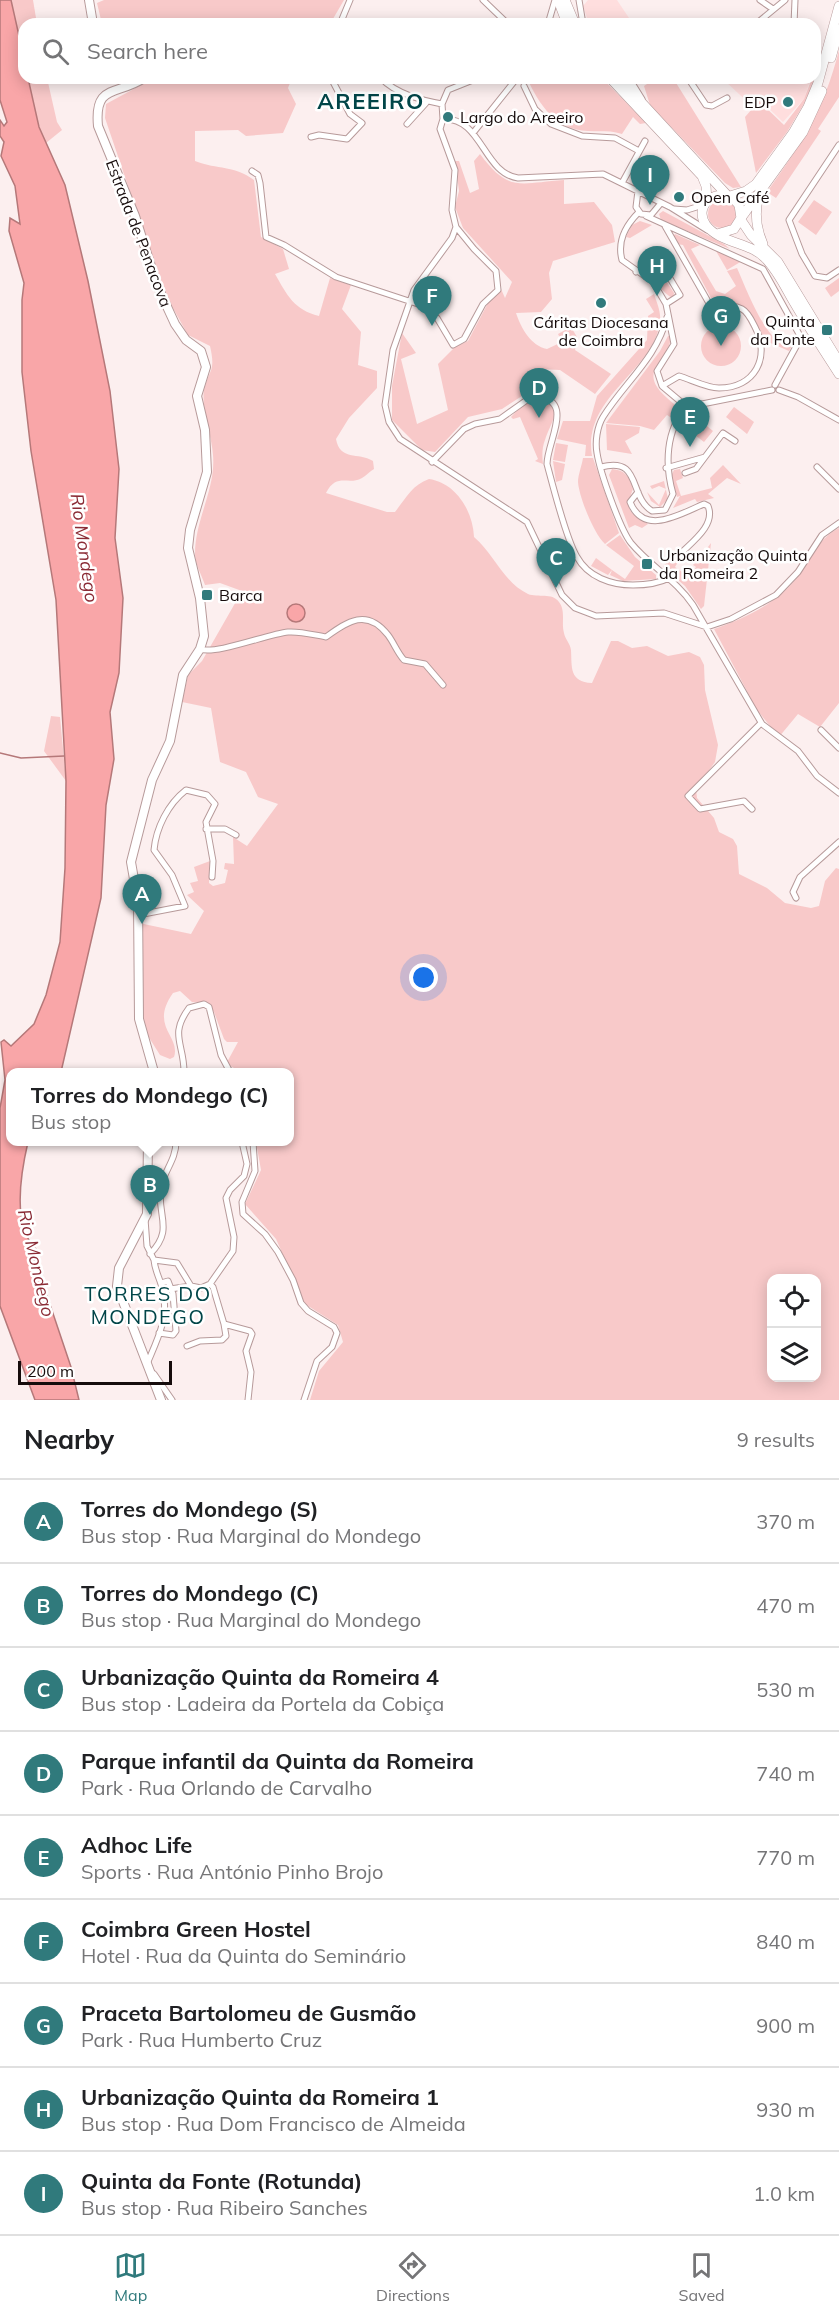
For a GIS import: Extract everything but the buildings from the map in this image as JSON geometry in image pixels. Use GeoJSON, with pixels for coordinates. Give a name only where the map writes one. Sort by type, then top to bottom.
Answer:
{"type":"FeatureCollection","features":[{"type":"Feature","properties":{"kind":"main road"},"geometry":{"type":"LineString","coordinates":[[89,0],[91,18]]}},
{"type":"Feature","properties":{"kind":"main road"},"geometry":{"type":"LineString","coordinates":[[565,0],[572,18]]}},
{"type":"Feature","properties":{"kind":"main road"},"geometry":{"type":"LineString","coordinates":[[556,1],[564,18]]}},
{"type":"Feature","properties":{"kind":"main road"},"geometry":{"type":"LineString","coordinates":[[821,72],[839,6]]}},
{"type":"Feature","properties":{"kind":"main road"},"geometry":{"type":"LineString","coordinates":[[714,232],[729,232],[741,219],[813,112],[827,74],[839,29]]}},
{"type":"Feature","properties":{"kind":"main road","name":"Estrada de Penacova"},"geometry":{"type":"LineString","coordinates":[[129,84],[105,94],[97,111],[98,126],[135,216],[157,285],[180,332],[201,351],[206,363],[197,396],[205,430],[207,472],[190,530],[188,548],[200,598],[204,631],[200,650]]}},
{"type":"Feature","properties":{"kind":"main road"},"geometry":{"type":"LineString","coordinates":[[616,84],[702,176],[706,186],[704,222],[714,232],[764,257],[839,374]]}},
{"type":"Feature","properties":{"kind":"main road"},"geometry":{"type":"LineString","coordinates":[[625,84],[739,205],[741,219],[751,235],[778,262],[839,362]]}},
{"type":"Feature","properties":{"kind":"main road"},"geometry":{"type":"LineString","coordinates":[[706,203],[716,195],[729,196],[746,191],[756,184],[800,122],[818,84]]}},
{"type":"Feature","properties":{"kind":"main road"},"geometry":{"type":"LineString","coordinates":[[764,186],[756,212],[757,227],[765,248]]}},
{"type":"Feature","properties":{"kind":"main road"},"geometry":{"type":"LineString","coordinates":[[153,1068],[139,1019],[138,915],[131,862],[152,780],[170,741],[183,675],[200,650]]}},
{"type":"Feature","properties":{"kind":"main road"},"geometry":{"type":"LineString","coordinates":[[148,1146],[148,1205],[145,1219],[116,1277],[118,1292],[161,1400]]}},
{"type":"Feature","properties":{"kind":"street"},"geometry":{"type":"LineString","coordinates":[[342,18],[350,0]]}},
{"type":"Feature","properties":{"kind":"street"},"geometry":{"type":"LineString","coordinates":[[483,0],[502,18]]}},
{"type":"Feature","properties":{"kind":"street"},"geometry":{"type":"LineString","coordinates":[[579,0],[582,18]]}},
{"type":"Feature","properties":{"kind":"street"},"geometry":{"type":"LineString","coordinates":[[760,0],[773,9]]}},
{"type":"Feature","properties":{"kind":"street"},"geometry":{"type":"LineString","coordinates":[[763,18],[785,0]]}},
{"type":"Feature","properties":{"kind":"street"},"geometry":{"type":"LineString","coordinates":[[794,18],[795,0]]}},
{"type":"Feature","properties":{"kind":"street"},"geometry":{"type":"LineString","coordinates":[[550,18],[556,1]]}},
{"type":"Feature","properties":{"kind":"street"},"geometry":{"type":"LineString","coordinates":[[311,137],[319,135],[347,140],[362,123],[350,114],[334,84]]}},
{"type":"Feature","properties":{"kind":"street"},"geometry":{"type":"LineString","coordinates":[[386,84],[426,103],[442,104]]}},
{"type":"Feature","properties":{"kind":"street"},"geometry":{"type":"LineString","coordinates":[[252,171],[258,176],[260,183],[266,237],[284,244],[336,277],[424,306],[437,318],[453,345],[464,339],[483,304],[498,290],[496,271],[456,227],[452,210],[455,170],[440,129],[443,119],[442,104],[448,90],[463,84]]}},
{"type":"Feature","properties":{"kind":"street"},"geometry":{"type":"LineString","coordinates":[[473,133],[512,84]]}},
{"type":"Feature","properties":{"kind":"street"},"geometry":{"type":"LineString","coordinates":[[632,84],[643,103]]}},
{"type":"Feature","properties":{"kind":"street"},"geometry":{"type":"LineString","coordinates":[[692,84],[708,106],[727,98]]}},
{"type":"Feature","properties":{"kind":"street"},"geometry":{"type":"LineString","coordinates":[[524,86],[535,108],[551,124],[582,136],[615,138],[639,151]]}},
{"type":"Feature","properties":{"kind":"street"},"geometry":{"type":"LineString","coordinates":[[407,124],[426,103]]}},
{"type":"Feature","properties":{"kind":"street"},"geometry":{"type":"LineString","coordinates":[[443,119],[457,122],[473,133],[496,167],[507,175],[518,178],[596,173],[622,183],[714,232]]}},
{"type":"Feature","properties":{"kind":"street"},"geometry":{"type":"LineString","coordinates":[[622,183],[645,141]]}},
{"type":"Feature","properties":{"kind":"street"},"geometry":{"type":"LineString","coordinates":[[839,145],[789,220],[802,254],[815,276],[827,278],[839,270]]}},
{"type":"Feature","properties":{"kind":"street"},"geometry":{"type":"LineString","coordinates":[[638,191],[635,202],[639,212],[665,226],[748,260],[763,269],[799,334],[798,343],[775,388]]}},
{"type":"Feature","properties":{"kind":"street"},"geometry":{"type":"LineString","coordinates":[[646,216],[656,213],[661,203]]}},
{"type":"Feature","properties":{"kind":"street"},"geometry":{"type":"LineString","coordinates":[[670,207],[687,210],[706,203]]}},
{"type":"Feature","properties":{"kind":"street"},"geometry":{"type":"LineString","coordinates":[[639,212],[626,227],[620,244],[622,260],[653,282],[666,304],[674,344],[657,372],[662,387],[687,407]]}},
{"type":"Feature","properties":{"kind":"street"},"geometry":{"type":"LineString","coordinates":[[662,387],[679,376],[716,388],[732,387],[748,378],[759,365],[762,340],[747,313],[742,309],[723,304],[710,305],[665,226]]}},
{"type":"Feature","properties":{"kind":"street"},"geometry":{"type":"LineString","coordinates":[[456,227],[410,300],[393,350],[385,405],[389,422],[400,439],[432,462],[516,512],[527,522],[562,595],[575,608],[596,616],[664,613],[707,627],[749,612],[776,595],[798,572],[822,534],[839,524]]}},
{"type":"Feature","properties":{"kind":"street"},"geometry":{"type":"LineString","coordinates":[[636,272],[659,260],[680,295],[666,304]]}},
{"type":"Feature","properties":{"kind":"street"},"geometry":{"type":"LineString","coordinates":[[667,318],[654,350],[602,419],[596,438],[601,467],[629,541],[682,589],[707,627],[761,723],[798,751],[817,776],[839,794]]}},
{"type":"Feature","properties":{"kind":"street"},"geometry":{"type":"LineString","coordinates":[[601,467],[617,465],[626,468],[632,474],[641,501],[648,509],[658,512],[664,510],[673,494],[666,468],[676,420],[687,407],[775,388],[798,397],[839,420]]}},
{"type":"Feature","properties":{"kind":"street"},"geometry":{"type":"LineString","coordinates":[[432,462],[464,429],[474,424],[500,419],[531,397],[544,398],[550,402],[558,416],[558,426],[547,451],[547,464],[576,557],[605,581],[623,585],[649,585],[669,578]]}},
{"type":"Feature","properties":{"kind":"street"},"geometry":{"type":"LineString","coordinates":[[684,473],[696,469],[723,433],[735,441]]}},
{"type":"Feature","properties":{"kind":"street"},"geometry":{"type":"LineString","coordinates":[[666,468],[705,457]]}},
{"type":"Feature","properties":{"kind":"street"},"geometry":{"type":"LineString","coordinates":[[818,467],[839,489]]}},
{"type":"Feature","properties":{"kind":"street"},"geometry":{"type":"LineString","coordinates":[[638,492],[630,502],[632,508],[652,522],[666,520],[704,504],[708,506],[710,515],[708,523],[680,554]]}},
{"type":"Feature","properties":{"kind":"street"},"geometry":{"type":"LineString","coordinates":[[200,650],[212,652],[239,642],[266,639],[288,632],[326,637],[351,619],[360,618],[380,626],[404,660],[425,664],[443,685]]}},
{"type":"Feature","properties":{"kind":"street"},"geometry":{"type":"LineString","coordinates":[[752,809],[744,801],[700,809],[688,796],[761,723]]}},
{"type":"Feature","properties":{"kind":"street"},"geometry":{"type":"LineString","coordinates":[[821,730],[839,748]]}},
{"type":"Feature","properties":{"kind":"street"},"geometry":{"type":"LineString","coordinates":[[138,915],[185,906],[172,875],[154,850],[159,826],[176,800],[186,790],[207,795],[215,804],[206,822],[213,861],[212,877]]}},
{"type":"Feature","properties":{"kind":"street"},"geometry":{"type":"LineString","coordinates":[[206,829],[225,829],[236,835]]}},
{"type":"Feature","properties":{"kind":"street"},"geometry":{"type":"LineString","coordinates":[[796,898],[793,892],[800,877],[839,842]]}},
{"type":"Feature","properties":{"kind":"street"},"geometry":{"type":"LineString","coordinates":[[183,1068],[177,1037],[178,1025],[189,1008],[204,1004],[209,1007],[221,1055],[228,1068]]}},
{"type":"Feature","properties":{"kind":"street"},"geometry":{"type":"LineString","coordinates":[[150,1254],[160,1244],[164,1233],[161,1187],[176,1155],[176,1146]]}},
{"type":"Feature","properties":{"kind":"street"},"geometry":{"type":"LineString","coordinates":[[170,1289],[191,1286],[201,1288],[210,1284],[233,1251],[234,1237],[226,1198],[230,1190],[244,1176],[247,1164],[243,1146]]}},
{"type":"Feature","properties":{"kind":"street"},"geometry":{"type":"LineString","coordinates":[[253,1146],[255,1171],[242,1202],[243,1214],[265,1234],[278,1252],[293,1280],[301,1303],[308,1311],[334,1327],[337,1333],[332,1347],[317,1361],[304,1400]]}},
{"type":"Feature","properties":{"kind":"street"},"geometry":{"type":"LineString","coordinates":[[145,1219],[147,1246],[161,1283],[166,1310],[147,1364],[172,1400]]}},
{"type":"Feature","properties":{"kind":"street"},"geometry":{"type":"LineString","coordinates":[[154,1260],[177,1263],[191,1286]]}},
{"type":"Feature","properties":{"kind":"street"},"geometry":{"type":"LineString","coordinates":[[159,1333],[173,1335],[176,1332],[168,1281],[161,1283]]}},
{"type":"Feature","properties":{"kind":"street"},"geometry":{"type":"LineString","coordinates":[[188,1346],[200,1341],[222,1340],[226,1336],[213,1287],[210,1284]]}},
{"type":"Feature","properties":{"kind":"street"},"geometry":{"type":"LineString","coordinates":[[224,1324],[250,1331],[252,1334],[246,1351],[251,1372],[248,1400]]}},
{"type":"Feature","properties":{"kind":"shaded area"},"geometry":{"type":"Polygon","coordinates":[[[11,0],[33,0],[36,18],[18,18],[18,31],[11,0]]]}},
{"type":"Feature","properties":{"kind":"shaded area"},"geometry":{"type":"Polygon","coordinates":[[[104,0],[344,0],[334,18],[101,18],[97,3],[104,0]]]}},
{"type":"Feature","properties":{"kind":"shaded area"},"geometry":{"type":"Polygon","coordinates":[[[588,0],[617,0],[629,18],[587,18],[583,6],[588,0]]]}},
{"type":"Feature","properties":{"kind":"shaded area"},"geometry":{"type":"Polygon","coordinates":[[[839,50],[839,97],[818,129],[821,131],[776,198],[767,192],[791,158],[819,108],[839,50]]]}},
{"type":"Feature","properties":{"kind":"shaded area"},"geometry":{"type":"Polygon","coordinates":[[[29,84],[48,84],[57,122],[62,130],[46,143],[39,127],[29,84]]]}},
{"type":"Feature","properties":{"kind":"shaded area"},"geometry":{"type":"Polygon","coordinates":[[[143,84],[290,84],[288,88],[296,104],[283,133],[246,136],[238,130],[195,131],[195,161],[240,172],[254,180],[261,237],[283,249],[289,269],[275,274],[297,306],[319,316],[330,278],[351,285],[342,309],[361,332],[358,365],[377,371],[377,388],[349,418],[336,439],[338,446],[346,453],[373,461],[374,469],[357,480],[334,483],[326,493],[387,512],[395,512],[410,492],[429,479],[447,486],[455,492],[466,508],[474,537],[512,583],[528,594],[553,597],[559,602],[565,637],[571,650],[573,672],[579,680],[592,683],[611,641],[618,641],[632,648],[647,646],[668,656],[689,652],[700,657],[704,665],[705,690],[718,745],[715,762],[696,789],[697,798],[714,818],[719,832],[733,839],[737,846],[739,874],[767,888],[785,903],[811,908],[819,906],[825,881],[836,868],[839,869],[839,1400],[310,1400],[319,1371],[343,1342],[338,1325],[305,1304],[276,1239],[245,1204],[261,1170],[257,1146],[294,1146],[294,1068],[234,1068],[226,1064],[238,1042],[227,1042],[224,1039],[214,1012],[207,1003],[192,1002],[180,991],[173,993],[164,1014],[167,1030],[175,1050],[174,1057],[170,1059],[160,1055],[143,1028],[139,923],[191,934],[204,911],[187,895],[194,892],[190,883],[198,881],[194,867],[210,861],[209,883],[213,886],[225,883],[228,870],[224,869],[225,863],[234,864],[233,837],[247,846],[278,804],[258,797],[246,772],[220,762],[211,708],[182,702],[188,675],[202,661],[242,591],[220,583],[205,585],[196,562],[198,529],[209,492],[213,468],[213,455],[203,397],[212,366],[212,354],[210,346],[188,335],[164,292],[105,118],[106,104],[143,84]]]}},
{"type":"Feature","properties":{"kind":"shaded area"},"geometry":{"type":"Polygon","coordinates":[[[530,84],[608,84],[646,123],[640,124],[633,117],[622,134],[577,130],[558,121],[537,98],[530,84]]]}},
{"type":"Feature","properties":{"kind":"shaded area"},"geometry":{"type":"Polygon","coordinates":[[[647,84],[677,84],[741,187],[733,188],[725,183],[650,105],[644,86],[647,84]]]}},
{"type":"Feature","properties":{"kind":"shaded area"},"geometry":{"type":"Polygon","coordinates":[[[728,84],[809,84],[804,99],[783,122],[759,99],[752,106],[728,84]]]}},
{"type":"Feature","properties":{"kind":"shaded area"},"geometry":{"type":"Polygon","coordinates":[[[810,84],[812,84],[805,102],[787,132],[756,173],[745,117],[759,101],[784,125],[804,99],[810,84]]]}},
{"type":"Feature","properties":{"kind":"shaded area"},"geometry":{"type":"Polygon","coordinates":[[[480,154],[499,175],[516,183],[564,180],[564,204],[594,202],[612,225],[615,242],[553,261],[549,273],[552,299],[541,312],[516,313],[527,336],[536,344],[547,349],[562,342],[558,334],[571,327],[577,337],[575,350],[611,374],[595,394],[560,370],[539,369],[536,387],[502,409],[468,417],[435,452],[422,450],[392,420],[392,386],[402,333],[416,353],[401,359],[417,424],[448,410],[438,364],[455,347],[468,341],[488,303],[501,289],[505,298],[512,282],[463,228],[455,207],[459,191],[455,161],[459,161],[470,193],[479,189],[474,161],[480,154]]]}},
{"type":"Feature","properties":{"kind":"shaded area"},"geometry":{"type":"Polygon","coordinates":[[[722,200],[732,204],[736,214],[732,224],[722,228],[712,224],[708,214],[712,204],[722,200]]]}},
{"type":"Feature","properties":{"kind":"shaded area"},"geometry":{"type":"Polygon","coordinates":[[[814,200],[832,212],[816,235],[798,222],[814,200]]]}},
{"type":"Feature","properties":{"kind":"shaded area"},"geometry":{"type":"Polygon","coordinates":[[[663,211],[730,249],[661,220],[659,214],[663,211]]]}},
{"type":"Feature","properties":{"kind":"shaded area"},"geometry":{"type":"Polygon","coordinates":[[[640,221],[652,225],[630,238],[626,237],[632,225],[640,221]]]}},
{"type":"Feature","properties":{"kind":"shaded area"},"geometry":{"type":"Polygon","coordinates":[[[675,234],[700,245],[691,249],[716,291],[725,294],[736,286],[727,271],[737,268],[768,330],[782,345],[790,341],[793,344],[789,351],[766,341],[747,309],[711,298],[683,245],[677,244],[673,236],[675,234]]]}},
{"type":"Feature","properties":{"kind":"shaded area"},"geometry":{"type":"Polygon","coordinates":[[[716,251],[742,261],[727,270],[716,251]]]}},
{"type":"Feature","properties":{"kind":"shaded area"},"geometry":{"type":"Polygon","coordinates":[[[656,265],[674,293],[673,298],[644,271],[656,265]]]}},
{"type":"Feature","properties":{"kind":"shaded area"},"geometry":{"type":"Polygon","coordinates":[[[839,278],[839,291],[831,297],[825,288],[839,278]]]}},
{"type":"Feature","properties":{"kind":"shaded area"},"geometry":{"type":"Polygon","coordinates":[[[654,294],[660,318],[655,339],[646,355],[608,400],[598,417],[592,435],[592,456],[585,456],[586,445],[557,439],[563,421],[590,421],[597,396],[647,340],[648,316],[654,312],[646,299],[654,294]]]}},
{"type":"Feature","properties":{"kind":"shaded area"},"geometry":{"type":"Polygon","coordinates":[[[721,326],[735,332],[741,346],[735,360],[721,366],[707,360],[701,346],[707,332],[721,326]]]}},
{"type":"Feature","properties":{"kind":"shaded area"},"geometry":{"type":"Polygon","coordinates":[[[668,336],[671,336],[669,346],[653,376],[663,394],[677,406],[677,410],[670,417],[667,415],[654,430],[640,426],[606,423],[660,351],[668,336]]]}},
{"type":"Feature","properties":{"kind":"shaded area"},"geometry":{"type":"Polygon","coordinates":[[[537,399],[546,402],[554,411],[543,446],[543,464],[535,461],[538,459],[520,417],[513,419],[511,417],[525,402],[537,399]]]}},
{"type":"Feature","properties":{"kind":"shaded area"},"geometry":{"type":"Polygon","coordinates":[[[734,407],[754,422],[747,434],[726,417],[734,407]]]}},
{"type":"Feature","properties":{"kind":"shaded area"},"geometry":{"type":"Polygon","coordinates":[[[691,413],[713,431],[704,442],[682,425],[691,413]]]}},
{"type":"Feature","properties":{"kind":"shaded area"},"geometry":{"type":"Polygon","coordinates":[[[606,424],[640,427],[639,433],[625,441],[632,454],[607,450],[606,424]]]}},
{"type":"Feature","properties":{"kind":"shaded area"},"geometry":{"type":"Polygon","coordinates":[[[556,443],[568,445],[565,462],[553,460],[556,443]]]}},
{"type":"Feature","properties":{"kind":"shaded area"},"geometry":{"type":"Polygon","coordinates":[[[583,458],[593,458],[619,533],[605,544],[592,524],[579,489],[578,479],[583,458]]]}},
{"type":"Feature","properties":{"kind":"shaded area"},"geometry":{"type":"Polygon","coordinates":[[[553,461],[565,464],[562,480],[556,482],[553,461]]]}},
{"type":"Feature","properties":{"kind":"shaded area"},"geometry":{"type":"Polygon","coordinates":[[[723,465],[741,484],[727,478],[708,494],[714,498],[697,502],[695,499],[673,508],[680,496],[677,497],[671,476],[674,470],[680,469],[683,478],[676,481],[681,496],[712,488],[710,478],[723,465]]]}},
{"type":"Feature","properties":{"kind":"shaded area"},"geometry":{"type":"Polygon","coordinates":[[[612,469],[624,473],[630,481],[633,489],[629,502],[630,510],[648,524],[642,528],[635,525],[629,528],[609,475],[612,469]]]}},
{"type":"Feature","properties":{"kind":"shaded area"},"geometry":{"type":"Polygon","coordinates":[[[664,481],[666,489],[659,486],[652,489],[650,486],[664,481]]]}},
{"type":"Feature","properties":{"kind":"shaded area"},"geometry":{"type":"Polygon","coordinates":[[[666,489],[668,499],[660,507],[651,501],[647,492],[659,505],[666,489]]]}},
{"type":"Feature","properties":{"kind":"shaded area"},"geometry":{"type":"Polygon","coordinates":[[[839,528],[839,703],[820,727],[798,714],[779,737],[757,710],[714,629],[762,608],[782,593],[800,574],[821,542],[839,528]]]}},
{"type":"Feature","properties":{"kind":"shaded area"},"geometry":{"type":"Polygon","coordinates":[[[620,535],[635,557],[656,575],[656,579],[623,581],[610,575],[612,570],[625,579],[634,566],[606,545],[620,535]]]}},
{"type":"Feature","properties":{"kind":"shaded area"},"geometry":{"type":"Polygon","coordinates":[[[711,543],[704,606],[701,609],[685,586],[663,567],[671,557],[678,562],[675,567],[685,574],[690,569],[693,571],[696,567],[693,565],[701,555],[704,557],[707,554],[705,551],[711,543]]]}},
{"type":"Feature","properties":{"kind":"shaded area"},"geometry":{"type":"Polygon","coordinates":[[[596,558],[612,570],[608,575],[591,566],[596,558]]]}},
{"type":"Feature","properties":{"kind":"shaded area"},"geometry":{"type":"Polygon","coordinates":[[[51,716],[60,717],[66,781],[44,751],[51,716]]]}},
{"type":"Feature","properties":{"kind":"water","name":"Rio Mondego"},"geometry":{"type":"Polygon","coordinates":[[[0,0],[11,0],[18,31],[18,84],[29,84],[39,127],[65,185],[88,281],[110,391],[119,469],[115,538],[123,598],[119,673],[110,712],[114,759],[106,805],[101,898],[62,1068],[6,1068],[6,1146],[27,1146],[20,1199],[24,1228],[29,1240],[37,1250],[35,1260],[71,1367],[79,1400],[35,1400],[0,1306],[0,1108],[5,1080],[1,1042],[4,1040],[11,1046],[34,1024],[46,995],[60,942],[65,868],[66,781],[56,600],[31,451],[22,372],[24,283],[9,231],[10,218],[20,224],[15,186],[1,156],[4,142],[0,136],[0,120],[4,126],[7,122],[0,100],[0,0]]]}},
{"type":"Feature","properties":{"kind":"water"},"geometry":{"type":"Polygon","coordinates":[[[296,604],[302,607],[305,613],[302,619],[296,622],[290,619],[287,613],[290,607],[296,604]]]}},
{"type":"Feature","properties":{"kind":"waterway"},"geometry":{"type":"LineString","coordinates":[[0,753],[21,758],[64,756]]}},
{"type":"Feature","properties":{"kind":"place","name":"EDP"},"geometry":{"type":"Point","coordinates":[788,102]}},
{"type":"Feature","properties":{"kind":"place","name":"Largo do Areeiro"},"geometry":{"type":"Point","coordinates":[448,117]}},
{"type":"Feature","properties":{"kind":"place","name":"Open Café"},"geometry":{"type":"Point","coordinates":[679,197]}},
{"type":"Feature","properties":{"kind":"place","name":"Quinta da Fonte (Rotunda)"},"geometry":{"type":"Point","coordinates":[650,205]}},
{"type":"Feature","properties":{"kind":"place","name":"Urbanização Quinta da Romeira 1"},"geometry":{"type":"Point","coordinates":[657,296]}},
{"type":"Feature","properties":{"kind":"place","name":"Cáritas Diocesana de Coimbra"},"geometry":{"type":"Point","coordinates":[601,303]}},
{"type":"Feature","properties":{"kind":"place","name":"Coimbra Green Hostel"},"geometry":{"type":"Point","coordinates":[432,326]}},
{"type":"Feature","properties":{"kind":"place","name":"Quinta da Fonte"},"geometry":{"type":"Point","coordinates":[827,330]}},
{"type":"Feature","properties":{"kind":"place","name":"Praceta Bartolomeu de Gusmão"},"geometry":{"type":"Point","coordinates":[721,346]}},
{"type":"Feature","properties":{"kind":"place","name":"Parque infantil da Quinta da Romeira"},"geometry":{"type":"Point","coordinates":[539,418]}},
{"type":"Feature","properties":{"kind":"place","name":"Adhoc Life"},"geometry":{"type":"Point","coordinates":[690,447]}},
{"type":"Feature","properties":{"kind":"place","name":"Urbanização Quinta da Romeira 2"},"geometry":{"type":"Point","coordinates":[647,564]}},
{"type":"Feature","properties":{"kind":"place","name":"Urbanização Quinta da Romeira 4"},"geometry":{"type":"Point","coordinates":[556,588]}},
{"type":"Feature","properties":{"kind":"place","name":"Barca"},"geometry":{"type":"Point","coordinates":[207,595]}},
{"type":"Feature","properties":{"kind":"place","name":"Torres do Mondego (S)"},"geometry":{"type":"Point","coordinates":[142,924]}},
{"type":"Feature","properties":{"kind":"place","name":"Torres do Mondego (C)"},"geometry":{"type":"Point","coordinates":[150,1215]}},
{"type":"Feature","properties":{"kind":"district","name":"AREEIRO"},"geometry":{"type":"Point","coordinates":[371,101]}},
{"type":"Feature","properties":{"kind":"district","name":"TORRES DO MONDEGO"},"geometry":{"type":"Point","coordinates":[148,1306]}}]}
